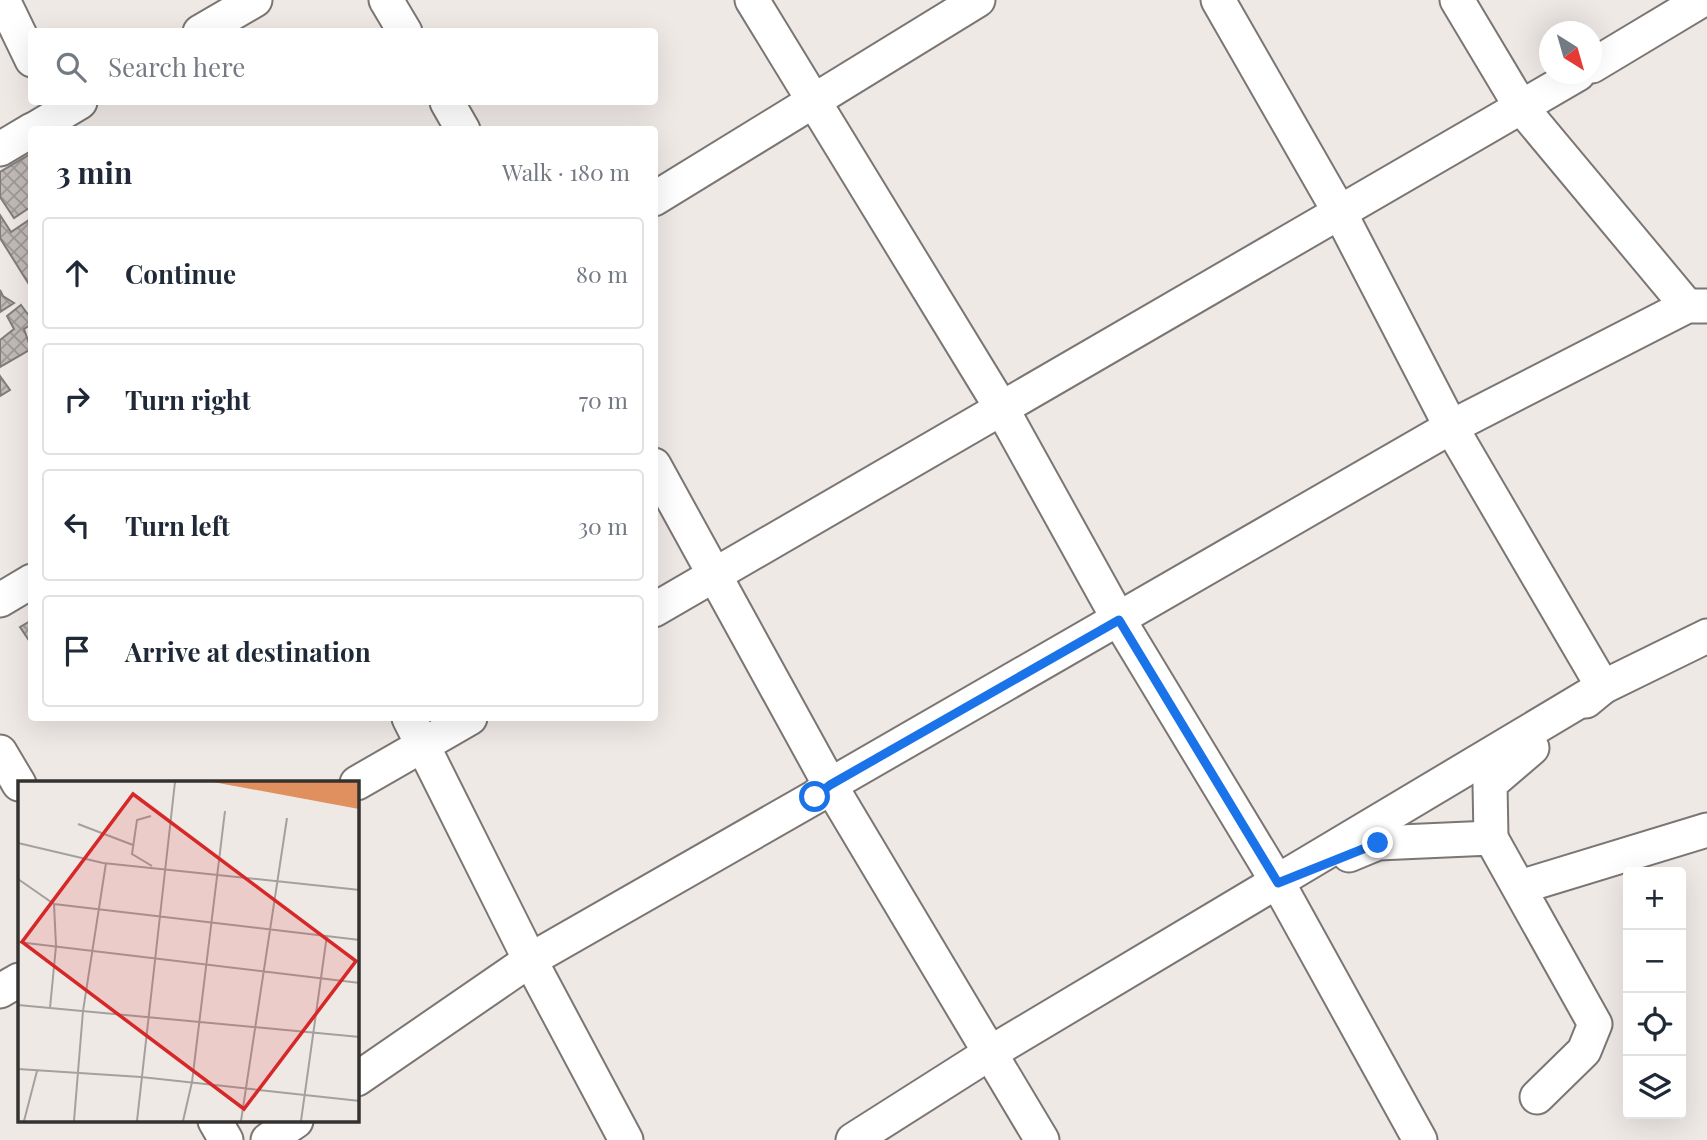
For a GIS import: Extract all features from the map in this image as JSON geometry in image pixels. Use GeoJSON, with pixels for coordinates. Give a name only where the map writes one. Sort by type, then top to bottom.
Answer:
{"type":"FeatureCollection","features":[{"type":"Feature","properties":{"kind":"street"},"geometry":{"type":"LineString","coordinates":[[3,0],[28,52]]}},
{"type":"Feature","properties":{"kind":"street"},"geometry":{"type":"LineString","coordinates":[[208,28],[255,0]]}},
{"type":"Feature","properties":{"kind":"street"},"geometry":{"type":"LineString","coordinates":[[386,0],[403,28]]}},
{"type":"Feature","properties":{"kind":"street"},"geometry":{"type":"LineString","coordinates":[[752,0],[1002,409],[1119,620],[1278,883],[1420,1140]]}},
{"type":"Feature","properties":{"kind":"street"},"geometry":{"type":"LineString","coordinates":[[658,197],[978,0]]}},
{"type":"Feature","properties":{"kind":"street"},"geometry":{"type":"LineString","coordinates":[[1218,0],[1340,213],[1451,426],[1603,687]]}},
{"type":"Feature","properties":{"kind":"street"},"geometry":{"type":"LineString","coordinates":[[359,1078],[530,960],[1451,426],[1697,306],[1521,107],[1457,0]]}},
{"type":"Feature","properties":{"kind":"street"},"geometry":{"type":"LineString","coordinates":[[1602,59],[1702,0]]}},
{"type":"Feature","properties":{"kind":"street"},"geometry":{"type":"LineString","coordinates":[[658,608],[1561,84]]}},
{"type":"Feature","properties":{"kind":"street"},"geometry":{"type":"LineString","coordinates":[[449,105],[461,126]]}},
{"type":"Feature","properties":{"kind":"street"},"geometry":{"type":"LineString","coordinates":[[0,149],[28,133]]}},
{"type":"Feature","properties":{"kind":"street"},"geometry":{"type":"LineString","coordinates":[[658,472],[830,785],[1042,1140]]}},
{"type":"Feature","properties":{"kind":"street"},"geometry":{"type":"LineString","coordinates":[[0,600],[28,583]]}},
{"type":"Feature","properties":{"kind":"street"},"geometry":{"type":"LineString","coordinates":[[853,1140],[990,1054],[1603,687],[1707,636]]}},
{"type":"Feature","properties":{"kind":"street"},"geometry":{"type":"LineString","coordinates":[[1537,1097],[1584,1051],[1595,1024],[1490,838],[1490,784],[1603,687]]}},
{"type":"Feature","properties":{"kind":"street"},"geometry":{"type":"LineString","coordinates":[[359,781],[416,731],[458,721]]}},
{"type":"Feature","properties":{"kind":"street"},"geometry":{"type":"LineString","coordinates":[[416,731],[530,960],[626,1140]]}},
{"type":"Feature","properties":{"kind":"street"},"geometry":{"type":"LineString","coordinates":[[0,752],[18,783]]}},
{"type":"Feature","properties":{"kind":"street"},"geometry":{"type":"LineString","coordinates":[[1520,887],[1707,830]]}},
{"type":"Feature","properties":{"kind":"street"},"geometry":{"type":"LineString","coordinates":[[1278,883],[1378,843],[1490,838]]}},
{"type":"Feature","properties":{"kind":"street"},"geometry":{"type":"LineString","coordinates":[[0,991],[18,981]]}},
{"type":"Feature","properties":{"kind":"street"},"geometry":{"type":"LineString","coordinates":[[216,1122],[226,1140]]}},
{"type":"Feature","properties":{"kind":"street"},"geometry":{"type":"LineString","coordinates":[[268,1140],[295,1122]]}},
{"type":"Feature","properties":{"kind":"building"},"geometry":{"type":"Polygon","coordinates":[[[28,155],[28,209],[14,218],[0,197],[0,172],[28,155]]]}},
{"type":"Feature","properties":{"kind":"building"},"geometry":{"type":"Polygon","coordinates":[[[0,215],[11,232],[28,221],[28,283],[0,238],[0,215]]]}},
{"type":"Feature","properties":{"kind":"building"},"geometry":{"type":"Polygon","coordinates":[[[0,290],[3,296],[14,303],[0,312],[0,290]]]}},
{"type":"Feature","properties":{"kind":"building"},"geometry":{"type":"Polygon","coordinates":[[[21,305],[28,315],[28,326],[24,329],[28,351],[0,367],[0,340],[14,329],[7,316],[21,305]]]}},
{"type":"Feature","properties":{"kind":"building"},"geometry":{"type":"Polygon","coordinates":[[[0,376],[10,390],[0,396],[0,376]]]}},
{"type":"Feature","properties":{"kind":"building"},"geometry":{"type":"Polygon","coordinates":[[[28,622],[28,639],[20,627],[28,622]]]}},
{"type":"Feature","properties":{"kind":"route"},"geometry":{"type":"LineString","coordinates":[[815,797],[830,785],[1119,620],[1278,883],[1378,843]]}}]}
